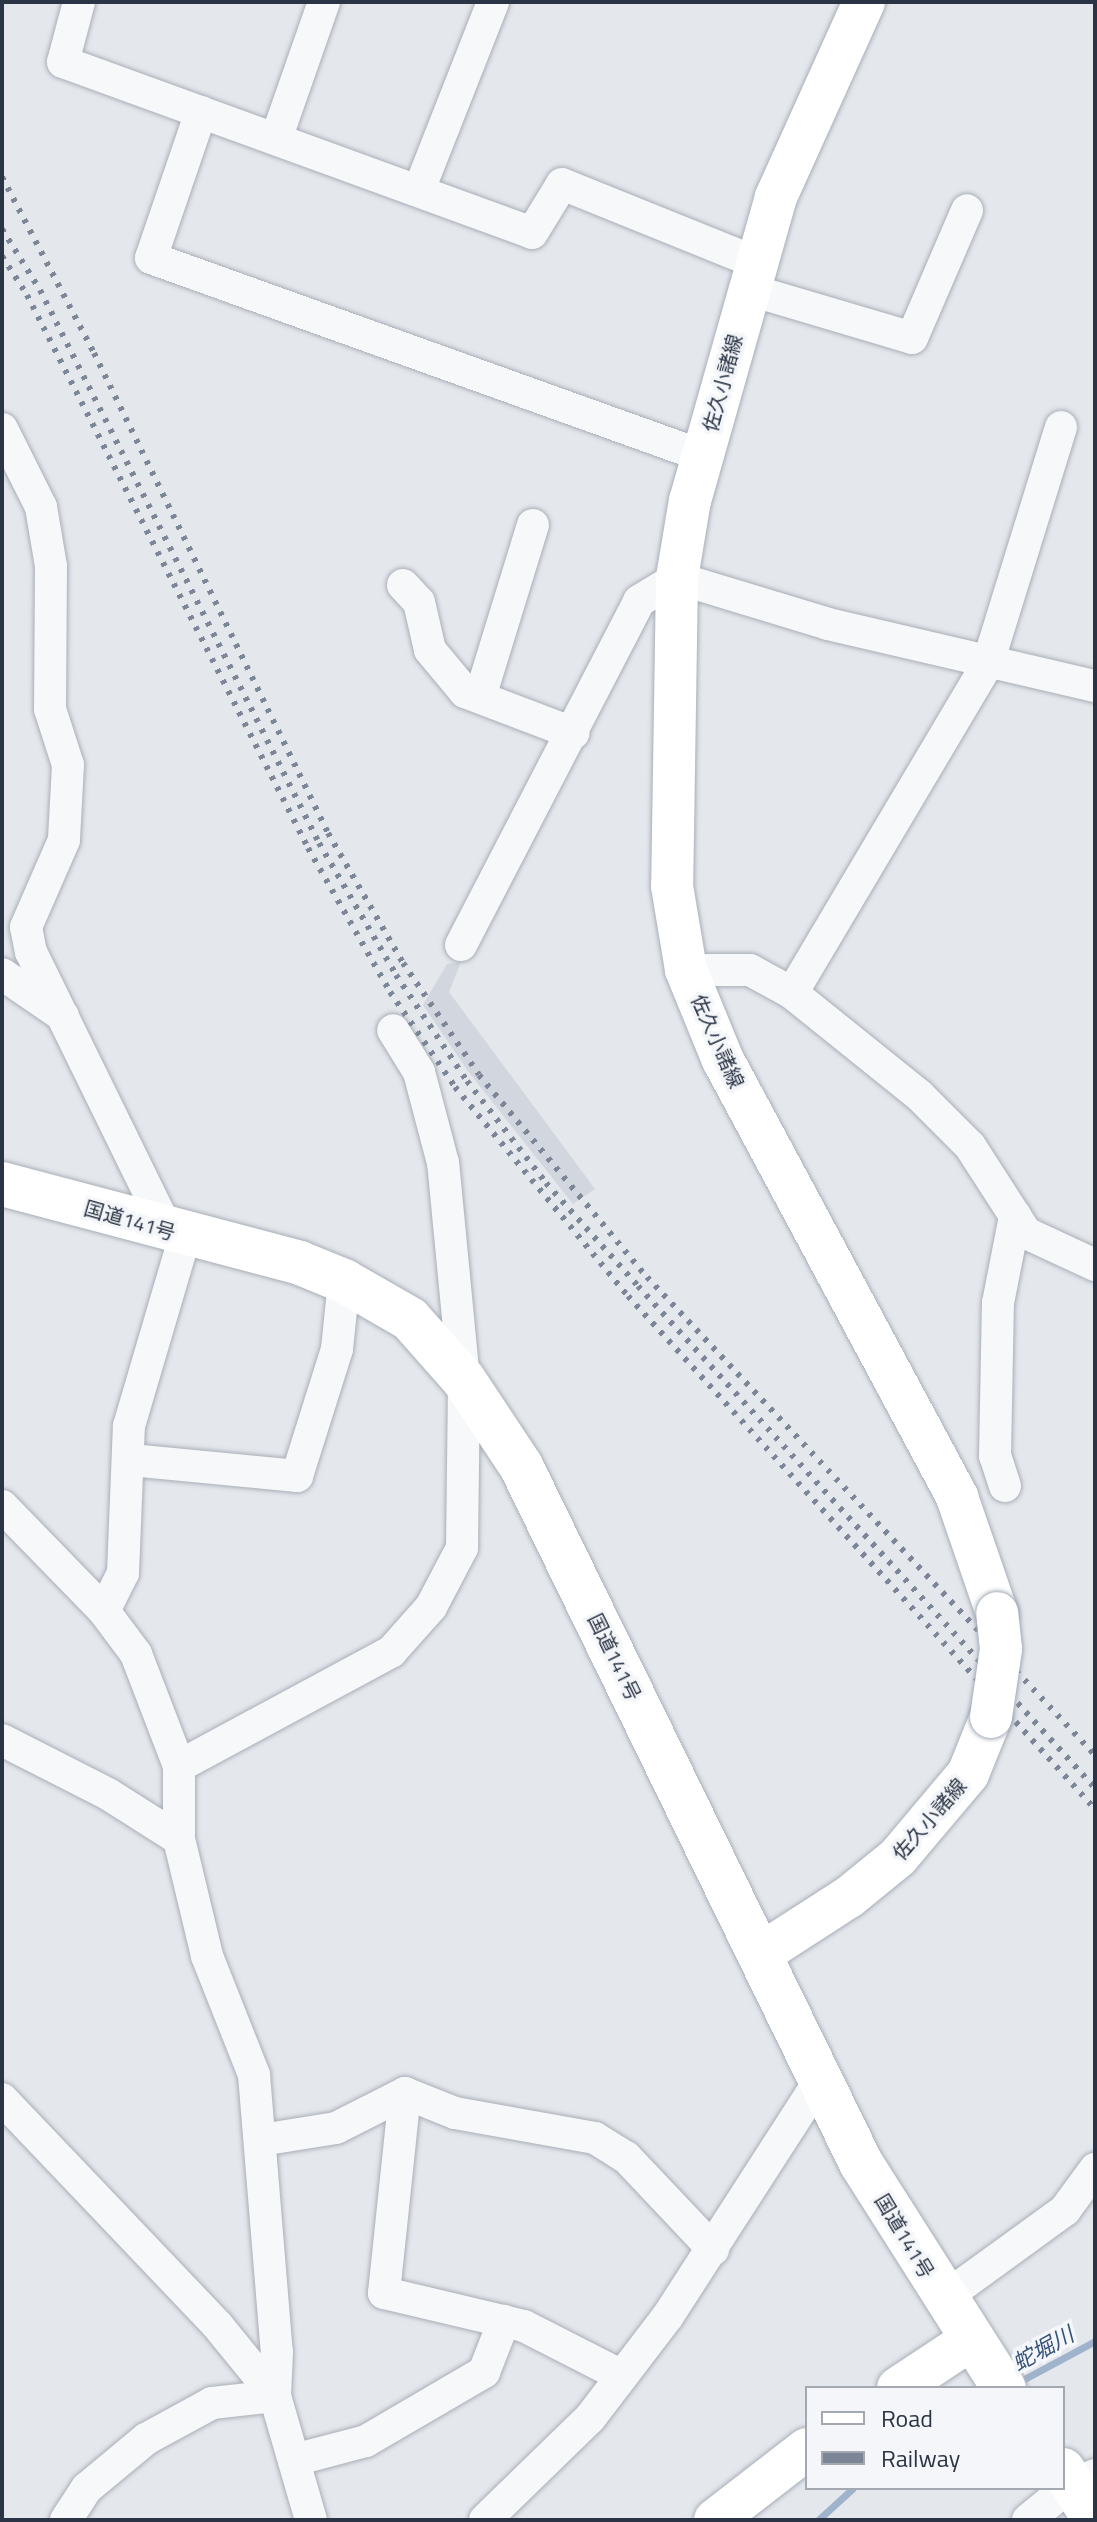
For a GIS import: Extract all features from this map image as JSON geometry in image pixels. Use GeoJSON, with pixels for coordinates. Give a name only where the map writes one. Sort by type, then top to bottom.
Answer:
{"type":"FeatureCollection","features":[{"type":"Feature","properties":{"kind":"highway","name":"国道141号"},"geometry":{"type":"LineString","coordinates":[[2,1184],[176,1233],[300,1263],[344,1281],[410,1319],[464,1380],[521,1466],[762,1953],[819,2082],[861,2163],[969,2341],[1003,2386]]}},
{"type":"Feature","properties":{"kind":"main road","name":"佐久小諸線"},"geometry":{"type":"LineString","coordinates":[[762,1953],[898,1857],[968,1774],[991,1717],[1001,1649],[997,1613],[957,1497],[723,1060],[686,970],[672,886],[677,578],[703,456],[751,275],[792,154],[864,2]]}},
{"type":"Feature","properties":{"kind":"main road"},"geometry":{"type":"LineString","coordinates":[[901,2386],[969,2341]]}},
{"type":"Feature","properties":{"kind":"main road"},"geometry":{"type":"LineString","coordinates":[[715,2520],[805,2451]]}},
{"type":"Feature","properties":{"kind":"street"},"geometry":{"type":"LineString","coordinates":[[79,2],[63,62],[532,233],[562,184],[751,275],[912,338],[967,210]]}},
{"type":"Feature","properties":{"kind":"street"},"geometry":{"type":"LineString","coordinates":[[276,139],[324,2]]}},
{"type":"Feature","properties":{"kind":"street"},"geometry":{"type":"LineString","coordinates":[[419,190],[493,2]]}},
{"type":"Feature","properties":{"kind":"street"},"geometry":{"type":"LineString","coordinates":[[201,112],[151,258],[703,456]]}},
{"type":"Feature","properties":{"kind":"street"},"geometry":{"type":"LineString","coordinates":[[792,993],[988,663],[1061,427]]}},
{"type":"Feature","properties":{"kind":"street"},"geometry":{"type":"LineString","coordinates":[[2,429],[41,507],[51,566],[50,709],[68,765],[69,800],[64,840],[26,927],[31,952],[176,1233],[129,1426],[131,1460],[123,1573],[104,1611]]}},
{"type":"Feature","properties":{"kind":"street"},"geometry":{"type":"LineString","coordinates":[[480,697],[533,525]]}},
{"type":"Feature","properties":{"kind":"street"},"geometry":{"type":"LineString","coordinates":[[461,945],[639,601],[677,578],[828,624],[1095,686]]}},
{"type":"Feature","properties":{"kind":"street"},"geometry":{"type":"LineString","coordinates":[[403,585],[419,602],[430,650],[465,692],[573,733]]}},
{"type":"Feature","properties":{"kind":"street"},"geometry":{"type":"LineString","coordinates":[[686,970],[750,970],[792,993],[920,1096],[970,1146],[1026,1233],[1095,1265]]}},
{"type":"Feature","properties":{"kind":"street"},"geometry":{"type":"LineString","coordinates":[[2,974],[63,1016]]}},
{"type":"Feature","properties":{"kind":"street"},"geometry":{"type":"LineString","coordinates":[[179,1766],[391,1652],[431,1607],[462,1548],[464,1380],[443,1163],[419,1072],[393,1030]]}},
{"type":"Feature","properties":{"kind":"street"},"geometry":{"type":"LineString","coordinates":[[1005,1486],[995,1456],[998,1303],[1015,1216]]}},
{"type":"Feature","properties":{"kind":"street"},"geometry":{"type":"LineString","coordinates":[[131,1460],[297,1476],[337,1349],[344,1281]]}},
{"type":"Feature","properties":{"kind":"street"},"geometry":{"type":"LineString","coordinates":[[2,1506],[104,1611],[136,1654],[179,1766],[179,1839],[207,1956],[254,2075],[261,2140],[275,2396],[311,2520]]}},
{"type":"Feature","properties":{"kind":"street"},"geometry":{"type":"LineString","coordinates":[[2,1740],[108,1794],[179,1839]]}},
{"type":"Feature","properties":{"kind":"street"},"geometry":{"type":"LineString","coordinates":[[485,2520],[590,2418],[713,2249],[819,2082]]}},
{"type":"Feature","properties":{"kind":"street"},"geometry":{"type":"LineString","coordinates":[[261,2140],[336,2128],[405,2093],[455,2113],[595,2138],[626,2157],[713,2249]]}},
{"type":"Feature","properties":{"kind":"street"},"geometry":{"type":"LineString","coordinates":[[405,2093],[384,2293],[524,2326],[622,2376]]}},
{"type":"Feature","properties":{"kind":"street"},"geometry":{"type":"LineString","coordinates":[[2,2099],[218,2326],[275,2396]]}},
{"type":"Feature","properties":{"kind":"street"},"geometry":{"type":"LineString","coordinates":[[944,2298],[1065,2210],[1095,2169]]}},
{"type":"Feature","properties":{"kind":"street"},"geometry":{"type":"LineString","coordinates":[[294,2460],[366,2441],[484,2372],[504,2321]]}},
{"type":"Feature","properties":{"kind":"street"},"geometry":{"type":"LineString","coordinates":[[66,2520],[87,2488],[146,2439],[212,2403],[275,2396]]}},
{"type":"Feature","properties":{"kind":"street"},"geometry":{"type":"LineString","coordinates":[[1028,2520],[1081,2487]]}},
{"type":"Feature","properties":{"kind":"shaded area"},"geometry":{"type":"Polygon","coordinates":[[[461,962],[449,992],[595,1189],[573,1204],[468,1071],[423,1005],[447,964],[461,962]]]}},
{"type":"Feature","properties":{"kind":"waterway","name":"蛇堀川"},"geometry":{"type":"LineString","coordinates":[[1017,2383],[1095,2341]]}},
{"type":"Feature","properties":{"kind":"waterway","name":"蛇堀川"},"geometry":{"type":"LineString","coordinates":[[818,2520],[851,2490]]}},
{"type":"Feature","properties":{"kind":"railway"},"geometry":{"type":"LineString","coordinates":[[2,177],[94,353],[328,833],[403,963],[479,1075],[647,1277],[1095,1755]]}},
{"type":"Feature","properties":{"kind":"railway"},"geometry":{"type":"LineString","coordinates":[[2,229],[40,290],[319,843],[396,975],[467,1081],[546,1183],[1095,1788]]}},
{"type":"Feature","properties":{"kind":"railway"},"geometry":{"type":"LineString","coordinates":[[2,256],[27,295],[308,848],[390,992],[455,1087],[628,1296],[1095,1809]]}}]}
